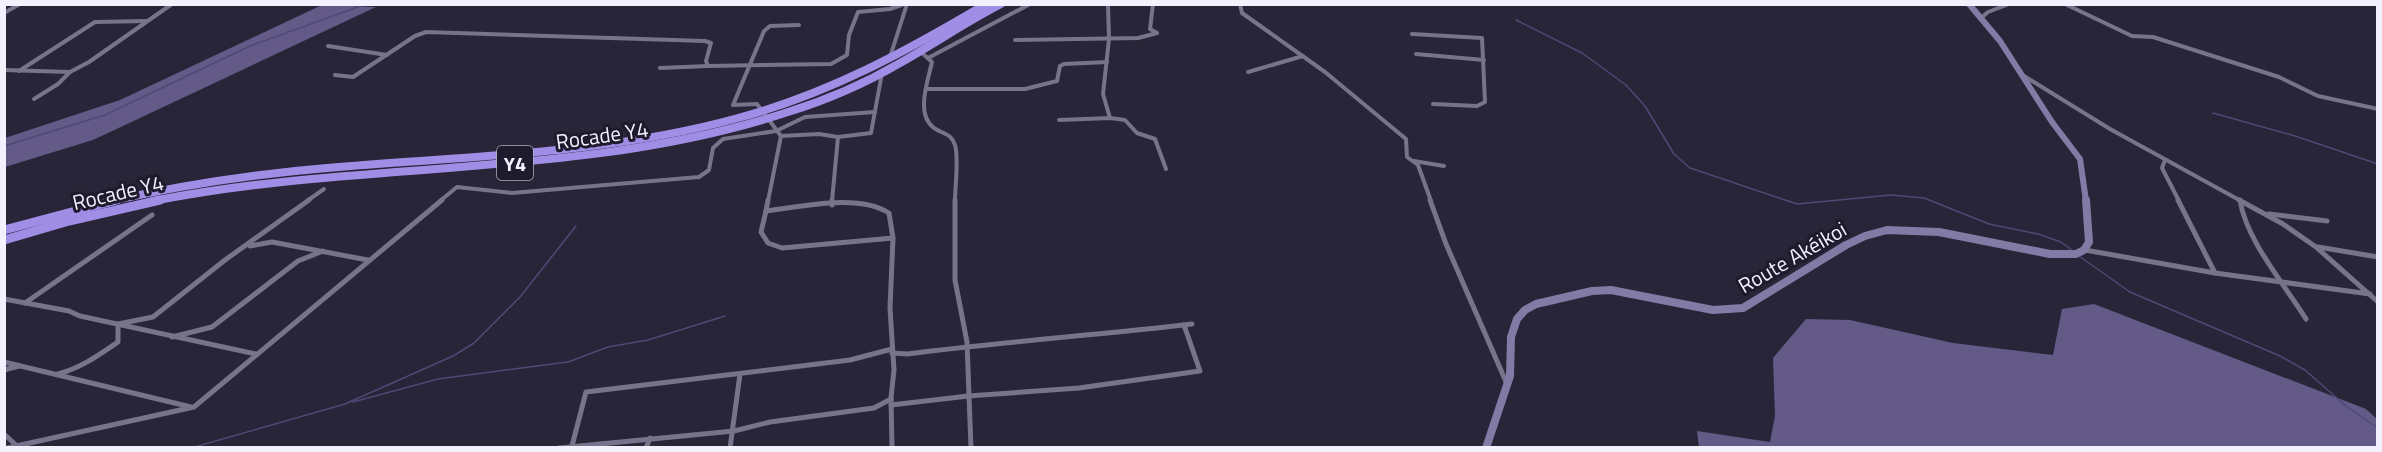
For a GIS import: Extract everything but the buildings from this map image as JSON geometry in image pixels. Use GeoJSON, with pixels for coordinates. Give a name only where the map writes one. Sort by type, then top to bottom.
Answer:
{"type":"FeatureCollection","features":[{"type":"Feature","properties":{"kind":"highway","name":"Rocade Y4"},"geometry":{"type":"LineString","coordinates":[[4,231],[106,203],[223,179],[576,149],[655,138],[721,123],[767,110],[842,82],[888,60],[986,4]]}},
{"type":"Feature","properties":{"kind":"highway","name":"Rocade Y4"},"geometry":{"type":"LineString","coordinates":[[4,240],[101,213],[223,189],[301,180],[571,159],[656,146],[728,130],[812,103],[882,73],[1001,4]]}},
{"type":"Feature","properties":{"kind":"street"},"geometry":{"type":"LineString","coordinates":[[4,13],[20,4]]}},
{"type":"Feature","properties":{"kind":"street"},"geometry":{"type":"LineString","coordinates":[[34,99],[171,4]]}},
{"type":"Feature","properties":{"kind":"street"},"geometry":{"type":"LineString","coordinates":[[888,60],[906,4]]}},
{"type":"Feature","properties":{"kind":"street"},"geometry":{"type":"LineString","coordinates":[[660,69],[836,63],[847,55],[849,35],[858,12],[890,9],[906,4]]}},
{"type":"Feature","properties":{"kind":"street"},"geometry":{"type":"LineString","coordinates":[[928,58],[1030,4]]}},
{"type":"Feature","properties":{"kind":"street"},"geometry":{"type":"LineString","coordinates":[[1108,4],[1109,39],[1103,94],[1110,118]]}},
{"type":"Feature","properties":{"kind":"street"},"geometry":{"type":"LineString","coordinates":[[1015,40],[1145,38],[1157,33],[1150,29],[1150,10],[1154,4]]}},
{"type":"Feature","properties":{"kind":"street"},"geometry":{"type":"LineString","coordinates":[[1240,4],[1242,13],[1303,56],[1402,134],[1406,139],[1408,160]]}},
{"type":"Feature","properties":{"kind":"street"},"geometry":{"type":"LineString","coordinates":[[1969,4],[2024,76],[2052,122],[2080,159],[2086,195],[2089,242],[2084,250],[2216,273],[2370,294]]}},
{"type":"Feature","properties":{"kind":"street"},"geometry":{"type":"LineString","coordinates":[[1981,18],[1988,12],[2009,4]]}},
{"type":"Feature","properties":{"kind":"street"},"geometry":{"type":"LineString","coordinates":[[2065,4],[2132,36],[2154,37],[2279,77],[2318,96],[2378,109]]}},
{"type":"Feature","properties":{"kind":"street"},"geometry":{"type":"LineString","coordinates":[[19,71],[95,22],[147,21]]}},
{"type":"Feature","properties":{"kind":"street"},"geometry":{"type":"LineString","coordinates":[[777,132],[757,105],[753,103],[738,107],[733,105],[761,36],[767,28],[799,25]]}},
{"type":"Feature","properties":{"kind":"street"},"geometry":{"type":"LineString","coordinates":[[335,75],[353,76],[426,32],[709,41],[712,46],[706,62],[708,66]]}},
{"type":"Feature","properties":{"kind":"street"},"geometry":{"type":"LineString","coordinates":[[1412,34],[1480,36],[1484,50],[1485,102],[1477,106],[1433,104]]}},
{"type":"Feature","properties":{"kind":"street"},"geometry":{"type":"LineString","coordinates":[[328,46],[387,55]]}},
{"type":"Feature","properties":{"kind":"street"},"geometry":{"type":"LineString","coordinates":[[921,52],[932,62],[924,107],[927,120],[936,130],[950,136],[955,146],[955,280],[961,300],[967,347],[971,447]]}},
{"type":"Feature","properties":{"kind":"street"},"geometry":{"type":"LineString","coordinates":[[1416,54],[1484,60]]}},
{"type":"Feature","properties":{"kind":"street"},"geometry":{"type":"LineString","coordinates":[[1248,72],[1303,56]]}},
{"type":"Feature","properties":{"kind":"street"},"geometry":{"type":"LineString","coordinates":[[927,89],[1035,87],[1057,81],[1059,66],[1064,64],[1107,62]]}},
{"type":"Feature","properties":{"kind":"street"},"geometry":{"type":"LineString","coordinates":[[4,70],[70,72]]}},
{"type":"Feature","properties":{"kind":"street"},"geometry":{"type":"LineString","coordinates":[[7,447],[194,407],[457,187],[512,193],[699,177],[709,170],[716,143],[753,133],[777,132],[838,137],[872,133],[882,73]]}},
{"type":"Feature","properties":{"kind":"street"},"geometry":{"type":"LineString","coordinates":[[2024,76],[2164,160],[2267,214],[2316,247],[2378,302]]}},
{"type":"Feature","properties":{"kind":"street"},"geometry":{"type":"LineString","coordinates":[[875,112],[806,117],[785,125],[777,132],[761,232],[768,243],[782,248],[893,238]]}},
{"type":"Feature","properties":{"kind":"street"},"geometry":{"type":"LineString","coordinates":[[1059,120],[1110,118],[1125,120],[1137,133],[1155,139],[1166,169]]}},
{"type":"Feature","properties":{"kind":"street"},"geometry":{"type":"LineString","coordinates":[[832,205],[838,137]]}},
{"type":"Feature","properties":{"kind":"street"},"geometry":{"type":"LineString","coordinates":[[1408,160],[1444,166]]}},
{"type":"Feature","properties":{"kind":"street"},"geometry":{"type":"LineString","coordinates":[[1408,160],[1418,165],[1446,244],[1507,384]]}},
{"type":"Feature","properties":{"kind":"street"},"geometry":{"type":"LineString","coordinates":[[2164,160],[2162,168],[2216,273]]}},
{"type":"Feature","properties":{"kind":"street"},"geometry":{"type":"LineString","coordinates":[[118,324],[153,317],[324,189]]}},
{"type":"Feature","properties":{"kind":"street"},"geometry":{"type":"LineString","coordinates":[[2240,199],[2239,205],[2252,234],[2306,320]]}},
{"type":"Feature","properties":{"kind":"street"},"geometry":{"type":"LineString","coordinates":[[766,211],[864,204],[886,209],[891,220],[893,238],[890,308],[894,370],[891,402],[892,447]]}},
{"type":"Feature","properties":{"kind":"street"},"geometry":{"type":"LineString","coordinates":[[2267,214],[2327,221]]}},
{"type":"Feature","properties":{"kind":"street"},"geometry":{"type":"LineString","coordinates":[[25,303],[152,215]]}},
{"type":"Feature","properties":{"kind":"street","name":"Route Akéikoi"},"geometry":{"type":"LineString","coordinates":[[1486,447],[1507,384],[1511,337],[1517,319],[1525,310],[1536,304],[1592,291],[1611,290],[1707,309],[1743,308],[1846,245],[1865,236],[1887,230],[1939,232],[2050,254],[2076,254],[2084,250]]}},
{"type":"Feature","properties":{"kind":"street"},"geometry":{"type":"LineString","coordinates":[[245,248],[272,242],[368,260]]}},
{"type":"Feature","properties":{"kind":"street"},"geometry":{"type":"LineString","coordinates":[[2316,247],[2378,257]]}},
{"type":"Feature","properties":{"kind":"street"},"geometry":{"type":"LineString","coordinates":[[170,337],[212,327],[298,261],[323,251]]}},
{"type":"Feature","properties":{"kind":"street"},"geometry":{"type":"LineString","coordinates":[[4,299],[256,354]]}},
{"type":"Feature","properties":{"kind":"street"},"geometry":{"type":"LineString","coordinates":[[58,374],[86,364],[118,342],[118,324]]}},
{"type":"Feature","properties":{"kind":"street"},"geometry":{"type":"LineString","coordinates":[[572,446],[586,392],[781,367],[842,363],[892,351],[907,354],[1192,324]]}},
{"type":"Feature","properties":{"kind":"street"},"geometry":{"type":"LineString","coordinates":[[559,447],[734,431],[770,422],[864,410],[891,402],[1079,388],[1200,371],[1184,325]]}},
{"type":"Feature","properties":{"kind":"street"},"geometry":{"type":"LineString","coordinates":[[4,362],[194,407]]}},
{"type":"Feature","properties":{"kind":"street"},"geometry":{"type":"LineString","coordinates":[[4,370],[21,366]]}},
{"type":"Feature","properties":{"kind":"street"},"geometry":{"type":"LineString","coordinates":[[730,447],[740,374]]}},
{"type":"Feature","properties":{"kind":"street"},"geometry":{"type":"LineString","coordinates":[[4,434],[17,446]]}},
{"type":"Feature","properties":{"kind":"street"},"geometry":{"type":"LineString","coordinates":[[646,447],[650,438]]}},
{"type":"Feature","properties":{"kind":"shaded area"},"geometry":{"type":"Polygon","coordinates":[[[322,5],[376,7],[93,140],[5,167],[5,138],[120,100],[322,5]]]}},
{"type":"Feature","properties":{"kind":"shaded area"},"geometry":{"type":"Polygon","coordinates":[[[2094,304],[2366,409],[2377,419],[2377,447],[1699,447],[1697,431],[1770,442],[1775,416],[1773,358],[1806,319],[1850,320],[1953,343],[2053,355],[2062,309],[2094,304]]]}},
{"type":"Feature","properties":{"kind":"waterway"},"geometry":{"type":"LineString","coordinates":[[4,146],[105,115],[250,46],[366,4]]}},
{"type":"Feature","properties":{"kind":"waterway"},"geometry":{"type":"LineString","coordinates":[[553,4],[563,4]]}},
{"type":"Feature","properties":{"kind":"waterway"},"geometry":{"type":"LineString","coordinates":[[1516,20],[1582,53],[1626,85],[1645,106],[1674,154],[1690,168],[1797,204],[1891,195],[1924,198],[1989,224],[2038,234],[2061,242],[2073,251]]}},
{"type":"Feature","properties":{"kind":"waterway"},"geometry":{"type":"LineString","coordinates":[[2213,113],[2295,136],[2378,164]]}},
{"type":"Feature","properties":{"kind":"waterway"},"geometry":{"type":"LineString","coordinates":[[191,448],[345,404],[453,356],[474,343],[520,297],[576,226]]}},
{"type":"Feature","properties":{"kind":"waterway"},"geometry":{"type":"LineString","coordinates":[[2079,256],[2130,292],[2280,356],[2305,370],[2346,406],[2378,428]]}},
{"type":"Feature","properties":{"kind":"waterway"},"geometry":{"type":"LineString","coordinates":[[353,402],[438,379],[568,362],[608,347],[648,340],[725,316]]}}]}
